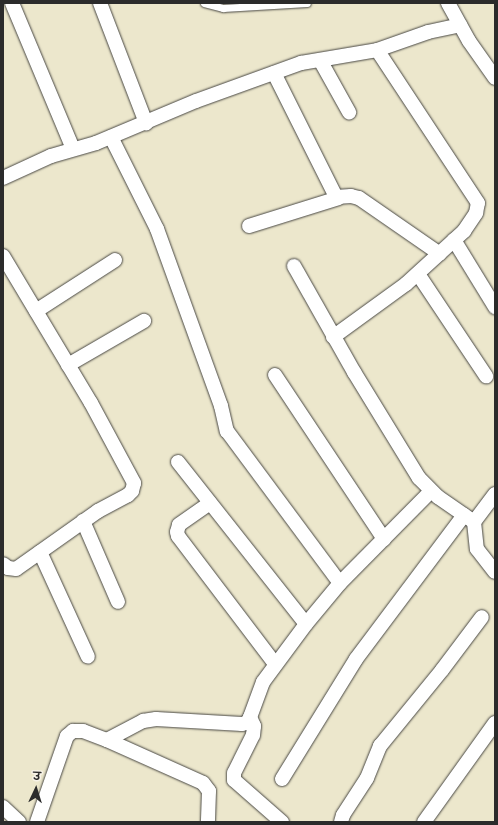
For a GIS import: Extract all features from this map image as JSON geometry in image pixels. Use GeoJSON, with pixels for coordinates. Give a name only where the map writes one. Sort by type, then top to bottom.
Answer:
{"type":"FeatureCollection","features":[{"type":"Feature","properties":{"kind":"street"},"geometry":{"type":"LineString","coordinates":[[12,3],[73,149]]}},
{"type":"Feature","properties":{"kind":"street"},"geometry":{"type":"LineString","coordinates":[[100,3],[146,123]]}},
{"type":"Feature","properties":{"kind":"street"},"geometry":{"type":"LineString","coordinates":[[448,3],[460,25],[495,78]]}},
{"type":"Feature","properties":{"kind":"street"},"geometry":{"type":"LineString","coordinates":[[3,178],[51,156],[111,137],[196,101],[301,63],[377,50],[428,32],[460,25]]}},
{"type":"Feature","properties":{"kind":"street"},"geometry":{"type":"LineString","coordinates":[[333,337],[418,274],[440,254],[474,218],[478,203],[377,50]]}},
{"type":"Feature","properties":{"kind":"street"},"geometry":{"type":"LineString","coordinates":[[320,60],[349,112]]}},
{"type":"Feature","properties":{"kind":"street"},"geometry":{"type":"LineString","coordinates":[[274,73],[334,194],[339,198]]}},
{"type":"Feature","properties":{"kind":"street"},"geometry":{"type":"LineString","coordinates":[[111,137],[156,229],[221,406],[227,432],[340,583]]}},
{"type":"Feature","properties":{"kind":"street"},"geometry":{"type":"LineString","coordinates":[[249,226],[339,198],[351,196],[359,198],[440,254]]}},
{"type":"Feature","properties":{"kind":"street"},"geometry":{"type":"LineString","coordinates":[[454,240],[495,307]]}},
{"type":"Feature","properties":{"kind":"street"},"geometry":{"type":"LineString","coordinates":[[3,256],[68,365],[134,483],[132,492],[128,495],[98,511],[16,569],[8,568],[3,564]]}},
{"type":"Feature","properties":{"kind":"street"},"geometry":{"type":"LineString","coordinates":[[36,311],[115,260]]}},
{"type":"Feature","properties":{"kind":"street"},"geometry":{"type":"LineString","coordinates":[[294,266],[333,337],[419,478],[431,491],[469,519],[477,549],[495,572]]}},
{"type":"Feature","properties":{"kind":"street"},"geometry":{"type":"LineString","coordinates":[[418,274],[486,376]]}},
{"type":"Feature","properties":{"kind":"street"},"geometry":{"type":"LineString","coordinates":[[68,365],[144,321]]}},
{"type":"Feature","properties":{"kind":"street"},"geometry":{"type":"LineString","coordinates":[[275,375],[384,539]]}},
{"type":"Feature","properties":{"kind":"street"},"geometry":{"type":"LineString","coordinates":[[178,462],[306,624]]}},
{"type":"Feature","properties":{"kind":"street"},"geometry":{"type":"LineString","coordinates":[[106,740],[150,720],[246,723],[250,717],[258,693],[275,664],[306,624],[340,583],[431,491]]}},
{"type":"Feature","properties":{"kind":"street"},"geometry":{"type":"LineString","coordinates":[[282,779],[356,659],[469,519],[495,494]]}},
{"type":"Feature","properties":{"kind":"street"},"geometry":{"type":"LineString","coordinates":[[210,503],[179,525],[177,532],[178,536],[275,664]]}},
{"type":"Feature","properties":{"kind":"street"},"geometry":{"type":"LineString","coordinates":[[83,521],[118,602]]}},
{"type":"Feature","properties":{"kind":"street"},"geometry":{"type":"LineString","coordinates":[[40,552],[88,657]]}},
{"type":"Feature","properties":{"kind":"street"},"geometry":{"type":"LineString","coordinates":[[341,822],[343,814],[367,778],[380,746],[442,670],[482,617]]}},
{"type":"Feature","properties":{"kind":"street"},"geometry":{"type":"LineString","coordinates":[[250,717],[254,726],[253,735],[234,773],[234,780],[282,822]]}},
{"type":"Feature","properties":{"kind":"street"},"geometry":{"type":"LineString","coordinates":[[424,822],[495,723]]}},
{"type":"Feature","properties":{"kind":"street"},"geometry":{"type":"LineString","coordinates":[[37,822],[70,733],[77,730],[106,740],[203,783],[209,790],[208,822]]}},
{"type":"Feature","properties":{"kind":"street"},"geometry":{"type":"LineString","coordinates":[[3,807],[19,822]]}},
{"type":"Feature","properties":{"kind":"lane"},"geometry":{"type":"LineString","coordinates":[[204,3],[223,8],[307,3]]}}]}
